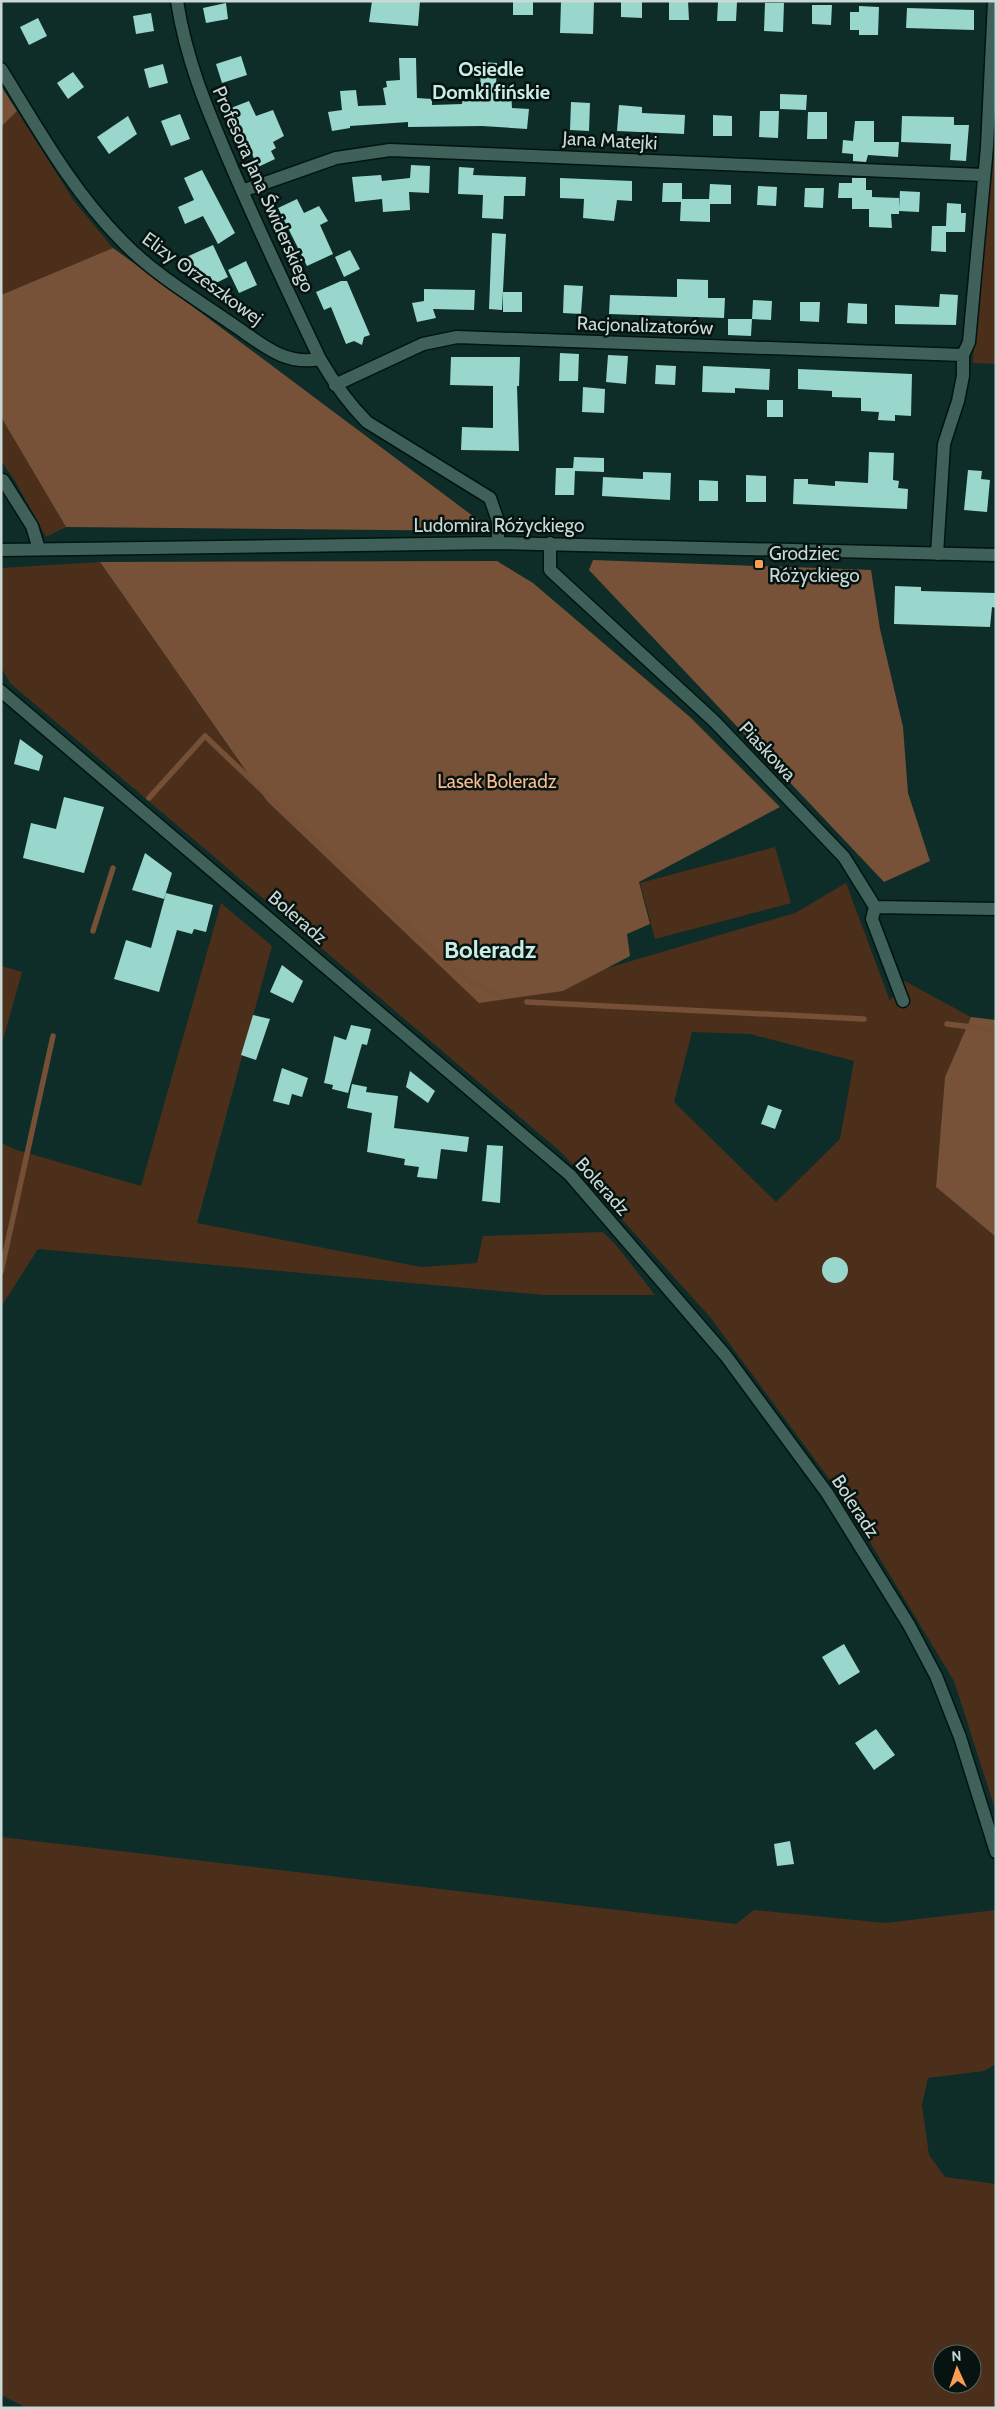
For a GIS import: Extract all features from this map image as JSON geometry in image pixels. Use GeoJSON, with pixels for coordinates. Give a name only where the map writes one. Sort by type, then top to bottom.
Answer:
{"type":"FeatureCollection","features":[{"type":"Feature","properties":{"kind":"street","name":"Profesora Jana Świderskiego"},"geometry":{"type":"LineString","coordinates":[[177,1],[183,38],[198,87],[242,191],[320,359],[335,385]]}},
{"type":"Feature","properties":{"kind":"street"},"geometry":{"type":"LineString","coordinates":[[937,554],[944,444],[958,402],[963,376],[963,355],[969,342],[987,147],[994,1]]}},
{"type":"Feature","properties":{"kind":"street","name":"Elizy Orzeszkowej"},"geometry":{"type":"LineString","coordinates":[[1,69],[52,154],[123,243],[166,279],[281,356],[304,362],[320,359]]}},
{"type":"Feature","properties":{"kind":"street","name":"Jana Matejki"},"geometry":{"type":"LineString","coordinates":[[242,191],[336,158],[390,150],[983,176]]}},
{"type":"Feature","properties":{"kind":"street","name":"Racjonalizatorów"},"geometry":{"type":"LineString","coordinates":[[335,385],[423,344],[457,337],[963,355]]}},
{"type":"Feature","properties":{"kind":"street"},"geometry":{"type":"LineString","coordinates":[[335,385],[350,405],[367,422],[490,498],[498,520],[498,543]]}},
{"type":"Feature","properties":{"kind":"street"},"geometry":{"type":"LineString","coordinates":[[3,480],[32,526],[39,550]]}},
{"type":"Feature","properties":{"kind":"street","name":"Ludomira Różyckiego"},"geometry":{"type":"LineString","coordinates":[[1,550],[550,543],[996,555]]}},
{"type":"Feature","properties":{"kind":"street","name":"Piaskowa"},"geometry":{"type":"LineString","coordinates":[[550,543],[550,570],[714,721],[844,856],[875,907]]}},
{"type":"Feature","properties":{"kind":"street","name":"Boleradz"},"geometry":{"type":"LineString","coordinates":[[1,691],[570,1175],[720,1348],[827,1494],[908,1625],[936,1676],[960,1737],[996,1852]]}},
{"type":"Feature","properties":{"kind":"street"},"geometry":{"type":"LineString","coordinates":[[903,1001],[872,919],[875,907],[996,909]]}},
{"type":"Feature","properties":{"kind":"shaded area"},"geometry":{"type":"Polygon","coordinates":[[[991,1],[996,1],[996,364],[973,363],[991,1]]]}},
{"type":"Feature","properties":{"kind":"shaded area"},"geometry":{"type":"Polygon","coordinates":[[[17,111],[74,201],[113,248],[1,295],[1,127],[17,111]]]}},
{"type":"Feature","properties":{"kind":"shaded area"},"geometry":{"type":"Polygon","coordinates":[[[1,417],[66,527],[46,537],[14,479],[1,461],[1,417]]]}},
{"type":"Feature","properties":{"kind":"shaded area"},"geometry":{"type":"Polygon","coordinates":[[[100,562],[267,801],[563,991],[604,969],[795,913],[846,883],[890,1001],[903,980],[971,1017],[945,1077],[936,1187],[996,1237],[996,1812],[954,1681],[844,1499],[710,1317],[562,1153],[10,683],[1,667],[1,568],[100,562]],[[692,1032],[674,1102],[776,1202],[840,1139],[854,1061],[750,1034],[692,1032]]]}},
{"type":"Feature","properties":{"kind":"shaded area"},"geometry":{"type":"Polygon","coordinates":[[[775,847],[791,903],[655,939],[640,883],[775,847]]]}},
{"type":"Feature","properties":{"kind":"shaded area"},"geometry":{"type":"Polygon","coordinates":[[[221,903],[272,946],[197,1223],[421,1267],[477,1263],[483,1236],[603,1232],[616,1245],[655,1295],[544,1295],[38,1249],[1,1307],[1,1143],[17,1150],[141,1186],[221,903]]]}},
{"type":"Feature","properties":{"kind":"shaded area"},"geometry":{"type":"Polygon","coordinates":[[[1,966],[22,972],[1,1047],[1,966]]]}},
{"type":"Feature","properties":{"kind":"shaded area"},"geometry":{"type":"Polygon","coordinates":[[[1,1837],[736,1924],[754,1910],[885,1923],[996,1910],[996,2064],[984,2071],[928,2078],[922,2105],[929,2155],[945,2177],[996,2184],[996,2408],[27,2408],[1,2395],[1,1837]]]}},
{"type":"Feature","properties":{"kind":"green space"},"geometry":{"type":"Polygon","coordinates":[[[1,86],[17,111],[1,127],[1,86]]]}},
{"type":"Feature","properties":{"kind":"green space"},"geometry":{"type":"Polygon","coordinates":[[[113,248],[493,531],[66,527],[1,417],[1,295],[113,248]]]}},
{"type":"Feature","properties":{"kind":"green space"},"geometry":{"type":"Polygon","coordinates":[[[593,560],[871,570],[880,629],[903,727],[908,793],[930,861],[884,882],[589,570],[593,560]]]}},
{"type":"Feature","properties":{"kind":"green space","name":"Lasek Boleradz"},"geometry":{"type":"Polygon","coordinates":[[[497,561],[533,583],[690,717],[780,807],[639,882],[650,924],[627,934],[630,956],[563,991],[479,1003],[267,801],[100,562],[497,561]]]}},
{"type":"Feature","properties":{"kind":"green space"},"geometry":{"type":"Polygon","coordinates":[[[971,1017],[996,1020],[996,1237],[936,1187],[945,1077],[971,1017]]]}},
{"type":"Feature","properties":{"kind":"building"},"geometry":{"type":"Polygon","coordinates":[[[372,1],[420,1],[418,26],[369,22],[372,1]]]}},
{"type":"Feature","properties":{"kind":"building"},"geometry":{"type":"Polygon","coordinates":[[[513,1],[533,1],[533,15],[513,15],[513,1]]]}},
{"type":"Feature","properties":{"kind":"building"},"geometry":{"type":"Polygon","coordinates":[[[561,1],[594,1],[593,34],[560,33],[561,1]]]}},
{"type":"Feature","properties":{"kind":"building"},"geometry":{"type":"Polygon","coordinates":[[[621,1],[642,1],[642,18],[621,17],[621,1]]]}},
{"type":"Feature","properties":{"kind":"building"},"geometry":{"type":"Polygon","coordinates":[[[669,1],[688,1],[689,20],[669,20],[669,1]]]}},
{"type":"Feature","properties":{"kind":"building"},"geometry":{"type":"Polygon","coordinates":[[[718,2],[737,2],[736,21],[717,21],[718,2]]]}},
{"type":"Feature","properties":{"kind":"building"},"geometry":{"type":"Polygon","coordinates":[[[226,3],[228,19],[206,23],[203,8],[226,3]]]}},
{"type":"Feature","properties":{"kind":"building"},"geometry":{"type":"Polygon","coordinates":[[[765,3],[784,3],[783,32],[764,31],[765,3]]]}},
{"type":"Feature","properties":{"kind":"building"},"geometry":{"type":"Polygon","coordinates":[[[812,5],[832,5],[831,25],[812,24],[812,5]]]}},
{"type":"Feature","properties":{"kind":"building"},"geometry":{"type":"Polygon","coordinates":[[[859,6],[879,7],[878,35],[859,35],[859,30],[850,30],[850,12],[859,12],[859,6]]]}},
{"type":"Feature","properties":{"kind":"building"},"geometry":{"type":"Polygon","coordinates":[[[907,8],[974,10],[974,30],[906,28],[907,8]]]}},
{"type":"Feature","properties":{"kind":"building"},"geometry":{"type":"Polygon","coordinates":[[[151,13],[154,31],[136,34],[133,16],[151,13]]]}},
{"type":"Feature","properties":{"kind":"building"},"geometry":{"type":"Polygon","coordinates":[[[38,18],[47,36],[29,45],[20,27],[38,18]]]}},
{"type":"Feature","properties":{"kind":"building"},"geometry":{"type":"Polygon","coordinates":[[[241,56],[247,75],[222,83],[216,64],[241,56]]]}},
{"type":"Feature","properties":{"kind":"building"},"geometry":{"type":"Polygon","coordinates":[[[399,58],[416,58],[417,98],[432,99],[432,105],[462,104],[463,95],[480,95],[481,62],[497,63],[496,85],[508,85],[508,90],[511,90],[512,108],[529,109],[527,129],[482,126],[408,127],[408,122],[350,126],[350,128],[332,131],[328,112],[342,110],[340,91],[356,90],[358,106],[386,105],[383,88],[387,87],[386,81],[400,80],[399,58]]]}},
{"type":"Feature","properties":{"kind":"building"},"geometry":{"type":"Polygon","coordinates":[[[163,64],[168,83],[149,88],[144,69],[163,64]]]}},
{"type":"Feature","properties":{"kind":"building"},"geometry":{"type":"Polygon","coordinates":[[[73,72],[84,87],[68,99],[57,83],[73,72]]]}},
{"type":"Feature","properties":{"kind":"building"},"geometry":{"type":"Polygon","coordinates":[[[780,94],[807,95],[806,110],[780,109],[780,94]]]}},
{"type":"Feature","properties":{"kind":"building"},"geometry":{"type":"Polygon","coordinates":[[[249,101],[256,116],[273,110],[284,136],[273,142],[276,148],[271,151],[275,159],[258,167],[231,108],[249,101]]]}},
{"type":"Feature","properties":{"kind":"building"},"geometry":{"type":"Polygon","coordinates":[[[571,102],[590,103],[589,131],[570,130],[571,102]]]}},
{"type":"Feature","properties":{"kind":"building"},"geometry":{"type":"Polygon","coordinates":[[[619,105],[642,107],[642,113],[685,115],[684,134],[617,131],[619,105]]]}},
{"type":"Feature","properties":{"kind":"building"},"geometry":{"type":"Polygon","coordinates":[[[760,111],[779,111],[778,138],[759,137],[760,111]]]}},
{"type":"Feature","properties":{"kind":"building"},"geometry":{"type":"Polygon","coordinates":[[[808,112],[827,112],[827,139],[807,139],[808,112]]]}},
{"type":"Feature","properties":{"kind":"building"},"geometry":{"type":"Polygon","coordinates":[[[180,114],[190,139],[171,146],[161,121],[180,114]]]}},
{"type":"Feature","properties":{"kind":"building"},"geometry":{"type":"Polygon","coordinates":[[[713,115],[732,116],[732,136],[713,136],[713,115]]]}},
{"type":"Feature","properties":{"kind":"building"},"geometry":{"type":"Polygon","coordinates":[[[128,116],[137,134],[109,154],[97,137],[128,116]]]}},
{"type":"Feature","properties":{"kind":"building"},"geometry":{"type":"Polygon","coordinates":[[[902,116],[954,117],[954,125],[969,125],[966,161],[950,160],[951,144],[901,142],[902,116]]]}},
{"type":"Feature","properties":{"kind":"building"},"geometry":{"type":"Polygon","coordinates":[[[855,121],[874,121],[874,142],[899,142],[898,157],[868,155],[866,162],[853,161],[853,154],[842,153],[843,140],[853,141],[855,121]]]}},
{"type":"Feature","properties":{"kind":"building"},"geometry":{"type":"Polygon","coordinates":[[[411,165],[430,166],[429,193],[409,192],[410,210],[383,212],[382,199],[355,202],[352,177],[381,175],[382,181],[410,178],[411,165]]]}},
{"type":"Feature","properties":{"kind":"building"},"geometry":{"type":"Polygon","coordinates":[[[459,167],[474,168],[473,175],[526,177],[525,196],[504,196],[503,219],[482,218],[483,195],[458,194],[459,167]]]}},
{"type":"Feature","properties":{"kind":"building"},"geometry":{"type":"Polygon","coordinates":[[[202,170],[235,233],[218,244],[203,216],[185,224],[178,207],[194,200],[184,178],[202,170]]]}},
{"type":"Feature","properties":{"kind":"building"},"geometry":{"type":"Polygon","coordinates":[[[560,178],[632,181],[632,201],[617,200],[614,221],[583,218],[584,199],[560,198],[560,178]]]}},
{"type":"Feature","properties":{"kind":"building"},"geometry":{"type":"Polygon","coordinates":[[[852,178],[866,178],[866,190],[872,190],[872,197],[899,198],[899,208],[900,191],[920,192],[919,212],[899,211],[899,214],[891,214],[892,228],[869,227],[869,209],[852,209],[852,198],[838,198],[839,183],[852,183],[852,178]]]}},
{"type":"Feature","properties":{"kind":"building"},"geometry":{"type":"Polygon","coordinates":[[[663,183],[682,183],[682,199],[709,199],[710,184],[731,185],[731,204],[710,204],[710,222],[680,221],[681,202],[662,202],[663,183]]]}},
{"type":"Feature","properties":{"kind":"building"},"geometry":{"type":"Polygon","coordinates":[[[758,186],[777,187],[776,206],[757,205],[758,186]]]}},
{"type":"Feature","properties":{"kind":"building"},"geometry":{"type":"Polygon","coordinates":[[[805,188],[824,188],[823,208],[804,207],[805,188]]]}},
{"type":"Feature","properties":{"kind":"building"},"geometry":{"type":"Polygon","coordinates":[[[297,199],[304,213],[319,206],[328,221],[320,225],[333,254],[307,266],[278,208],[297,199]]]}},
{"type":"Feature","properties":{"kind":"building"},"geometry":{"type":"Polygon","coordinates":[[[947,203],[961,204],[961,213],[966,213],[965,232],[946,232],[946,252],[931,251],[932,226],[946,226],[947,203]]]}},
{"type":"Feature","properties":{"kind":"building"},"geometry":{"type":"Polygon","coordinates":[[[492,233],[506,234],[502,310],[489,309],[492,233]]]}},
{"type":"Feature","properties":{"kind":"building"},"geometry":{"type":"Polygon","coordinates":[[[213,245],[228,277],[214,284],[210,276],[198,282],[194,274],[190,276],[182,259],[213,245]]]}},
{"type":"Feature","properties":{"kind":"building"},"geometry":{"type":"Polygon","coordinates":[[[350,250],[360,269],[344,277],[335,257],[350,250]]]}},
{"type":"Feature","properties":{"kind":"building"},"geometry":{"type":"Polygon","coordinates":[[[246,261],[257,285],[239,293],[228,270],[246,261]]]}},
{"type":"Feature","properties":{"kind":"building"},"geometry":{"type":"Polygon","coordinates":[[[677,279],[708,280],[708,298],[725,298],[724,318],[609,314],[610,295],[677,297],[677,279]]]}},
{"type":"Feature","properties":{"kind":"building"},"geometry":{"type":"Polygon","coordinates":[[[341,281],[347,281],[370,335],[364,337],[362,345],[354,341],[346,344],[331,307],[324,310],[316,292],[341,281]]]}},
{"type":"Feature","properties":{"kind":"building"},"geometry":{"type":"Polygon","coordinates":[[[564,285],[583,286],[581,314],[563,313],[564,285]]]}},
{"type":"Feature","properties":{"kind":"building"},"geometry":{"type":"Polygon","coordinates":[[[424,289],[475,290],[474,310],[433,309],[436,318],[417,322],[412,303],[424,301],[424,289]]]}},
{"type":"Feature","properties":{"kind":"building"},"geometry":{"type":"Polygon","coordinates":[[[503,292],[522,292],[522,312],[503,312],[503,292]]]}},
{"type":"Feature","properties":{"kind":"building"},"geometry":{"type":"Polygon","coordinates":[[[940,294],[958,295],[956,325],[895,324],[895,305],[939,307],[940,294]]]}},
{"type":"Feature","properties":{"kind":"building"},"geometry":{"type":"Polygon","coordinates":[[[753,300],[772,301],[771,320],[752,319],[753,300]]]}},
{"type":"Feature","properties":{"kind":"building"},"geometry":{"type":"Polygon","coordinates":[[[800,302],[820,302],[819,322],[800,321],[800,302]]]}},
{"type":"Feature","properties":{"kind":"building"},"geometry":{"type":"Polygon","coordinates":[[[848,303],[867,304],[867,324],[847,323],[848,303]]]}},
{"type":"Feature","properties":{"kind":"building"},"geometry":{"type":"Polygon","coordinates":[[[728,319],[752,319],[751,336],[728,335],[728,319]]]}},
{"type":"Feature","properties":{"kind":"building"},"geometry":{"type":"Polygon","coordinates":[[[560,353],[579,354],[578,381],[559,381],[560,353]]]}},
{"type":"Feature","properties":{"kind":"building"},"geometry":{"type":"Polygon","coordinates":[[[608,355],[628,356],[626,384],[606,382],[608,355]]]}},
{"type":"Feature","properties":{"kind":"building"},"geometry":{"type":"Polygon","coordinates":[[[451,357],[520,357],[519,386],[517,386],[519,451],[461,450],[462,427],[493,428],[493,386],[450,385],[451,357]]]}},
{"type":"Feature","properties":{"kind":"building"},"geometry":{"type":"Polygon","coordinates":[[[656,365],[676,366],[675,385],[655,384],[656,365]]]}},
{"type":"Feature","properties":{"kind":"building"},"geometry":{"type":"Polygon","coordinates":[[[703,366],[770,369],[769,390],[735,388],[735,393],[702,392],[703,366]]]}},
{"type":"Feature","properties":{"kind":"building"},"geometry":{"type":"Polygon","coordinates":[[[798,369],[912,374],[911,416],[895,415],[895,421],[878,420],[879,412],[861,411],[861,398],[832,397],[832,391],[798,389],[798,369]]]}},
{"type":"Feature","properties":{"kind":"building"},"geometry":{"type":"Polygon","coordinates":[[[583,387],[605,389],[604,413],[582,412],[583,387]]]}},
{"type":"Feature","properties":{"kind":"building"},"geometry":{"type":"Polygon","coordinates":[[[767,400],[783,400],[783,417],[767,417],[767,400]]]}},
{"type":"Feature","properties":{"kind":"building"},"geometry":{"type":"Polygon","coordinates":[[[869,452],[894,453],[893,480],[899,481],[898,488],[908,489],[907,509],[793,504],[794,479],[808,479],[808,484],[835,486],[835,481],[868,483],[869,452]]]}},
{"type":"Feature","properties":{"kind":"building"},"geometry":{"type":"Polygon","coordinates":[[[574,457],[604,458],[604,472],[575,471],[574,495],[555,495],[556,468],[573,468],[574,457]]]}},
{"type":"Feature","properties":{"kind":"building"},"geometry":{"type":"Polygon","coordinates":[[[968,470],[982,471],[981,479],[990,480],[987,512],[964,510],[968,470]]]}},
{"type":"Feature","properties":{"kind":"building"},"geometry":{"type":"Polygon","coordinates":[[[643,472],[671,473],[670,500],[602,496],[603,477],[643,479],[643,472]]]}},
{"type":"Feature","properties":{"kind":"building"},"geometry":{"type":"Polygon","coordinates":[[[746,475],[766,476],[766,502],[746,502],[746,475]]]}},
{"type":"Feature","properties":{"kind":"building"},"geometry":{"type":"Polygon","coordinates":[[[699,480],[718,481],[718,501],[699,501],[699,480]]]}},
{"type":"Feature","properties":{"kind":"building"},"geometry":{"type":"Polygon","coordinates":[[[895,586],[921,587],[921,591],[996,593],[996,608],[992,607],[990,627],[894,624],[895,586]]]}},
{"type":"Feature","properties":{"kind":"building"},"geometry":{"type":"Polygon","coordinates":[[[20,739],[43,756],[39,771],[14,764],[20,739]]]}},
{"type":"Feature","properties":{"kind":"building"},"geometry":{"type":"Polygon","coordinates":[[[64,797],[104,807],[84,873],[23,858],[31,823],[56,829],[64,797]]]}},
{"type":"Feature","properties":{"kind":"building"},"geometry":{"type":"Polygon","coordinates":[[[145,853],[172,873],[164,899],[132,890],[145,853]]]}},
{"type":"Feature","properties":{"kind":"building"},"geometry":{"type":"Polygon","coordinates":[[[166,893],[213,905],[206,932],[194,929],[192,934],[177,930],[159,992],[114,979],[126,940],[151,948],[166,893]]]}},
{"type":"Feature","properties":{"kind":"building"},"geometry":{"type":"Polygon","coordinates":[[[282,965],[303,981],[293,1003],[270,992],[282,965]]]}},
{"type":"Feature","properties":{"kind":"building"},"geometry":{"type":"Polygon","coordinates":[[[253,1015],[270,1019],[256,1060],[241,1055],[253,1015]]]}},
{"type":"Feature","properties":{"kind":"building"},"geometry":{"type":"Polygon","coordinates":[[[351,1025],[371,1029],[367,1045],[362,1044],[348,1093],[332,1089],[333,1085],[324,1083],[334,1036],[346,1040],[351,1025]]]}},
{"type":"Feature","properties":{"kind":"building"},"geometry":{"type":"Polygon","coordinates":[[[282,1068],[308,1078],[302,1097],[292,1094],[289,1105],[273,1101],[282,1068]]]}},
{"type":"Feature","properties":{"kind":"building"},"geometry":{"type":"Polygon","coordinates":[[[410,1071],[435,1091],[428,1103],[406,1087],[410,1071]]]}},
{"type":"Feature","properties":{"kind":"building"},"geometry":{"type":"Polygon","coordinates":[[[352,1084],[367,1087],[366,1092],[398,1096],[394,1128],[469,1137],[467,1152],[441,1149],[437,1179],[417,1177],[419,1167],[404,1165],[405,1159],[367,1152],[372,1113],[347,1108],[352,1084]]]}},
{"type":"Feature","properties":{"kind":"building"},"geometry":{"type":"Polygon","coordinates":[[[768,1105],[782,1110],[775,1129],[761,1124],[768,1105]]]}},
{"type":"Feature","properties":{"kind":"building"},"geometry":{"type":"Polygon","coordinates":[[[487,1145],[503,1146],[500,1203],[482,1201],[487,1145]]]}},
{"type":"Feature","properties":{"kind":"building"},"geometry":{"type":"Polygon","coordinates":[[[835,1257],[844,1261],[848,1270],[844,1279],[835,1283],[826,1279],[822,1270],[826,1261],[835,1257]]]}},
{"type":"Feature","properties":{"kind":"building"},"geometry":{"type":"Polygon","coordinates":[[[844,1644],[860,1672],[839,1685],[822,1657],[844,1644]]]}},
{"type":"Feature","properties":{"kind":"building"},"geometry":{"type":"Polygon","coordinates":[[[876,1729],[895,1755],[874,1770],[855,1743],[876,1729]]]}},
{"type":"Feature","properties":{"kind":"building"},"geometry":{"type":"Polygon","coordinates":[[[790,1841],[794,1864],[777,1866],[774,1844],[790,1841]]]}},
{"type":"Feature","properties":{"kind":"waterway"},"geometry":{"type":"LineString","coordinates":[[149,798],[205,736],[350,874],[469,982],[501,996]]}},
{"type":"Feature","properties":{"kind":"waterway"},"geometry":{"type":"LineString","coordinates":[[93,931],[113,868]]}},
{"type":"Feature","properties":{"kind":"waterway"},"geometry":{"type":"LineString","coordinates":[[527,1002],[864,1019]]}},
{"type":"Feature","properties":{"kind":"waterway"},"geometry":{"type":"LineString","coordinates":[[947,1024],[996,1030]]}},
{"type":"Feature","properties":{"kind":"waterway"},"geometry":{"type":"LineString","coordinates":[[1,1272],[53,1036]]}},
{"type":"Feature","properties":{"kind":"place","name":"Grodziec Różyckiego"},"geometry":{"type":"Point","coordinates":[759,564]}},
{"type":"Feature","properties":{"kind":"district","name":"Osiedle Domki fińskie"},"geometry":{"type":"Point","coordinates":[491,80]}},
{"type":"Feature","properties":{"kind":"district","name":"Boleradz"},"geometry":{"type":"Point","coordinates":[490,950]}}]}
